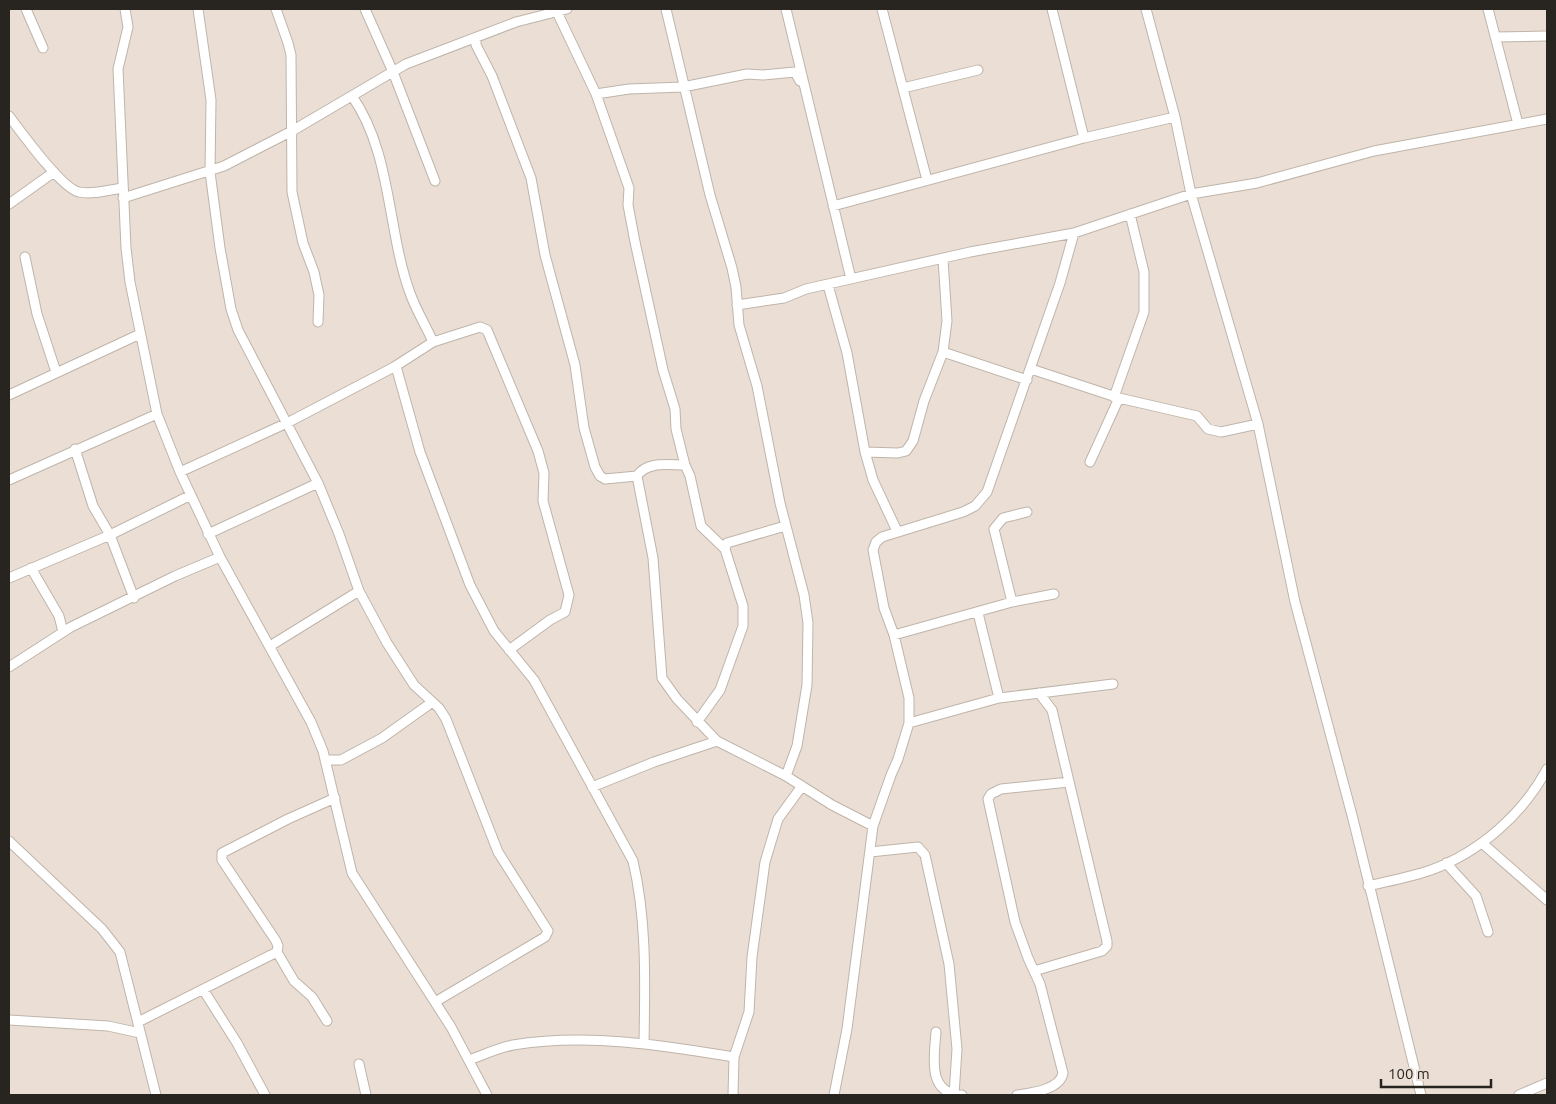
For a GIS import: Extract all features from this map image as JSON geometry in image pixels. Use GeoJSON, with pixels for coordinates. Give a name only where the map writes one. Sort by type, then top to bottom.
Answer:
{"type":"FeatureCollection","features":[{"type":"Feature","properties":{"kind":"street"},"geometry":{"type":"LineString","coordinates":[[26,9],[42,48]]}},
{"type":"Feature","properties":{"kind":"street"},"geometry":{"type":"LineString","coordinates":[[125,9],[128,27],[118,69],[122,193],[130,282],[157,414],[180,472],[208,534],[311,722],[325,760],[352,873],[435,1002],[487,1095]]}},
{"type":"Feature","properties":{"kind":"street"},"geometry":{"type":"LineString","coordinates":[[198,9],[211,100],[210,172],[220,248],[231,309],[238,330],[318,484],[339,534],[359,591],[387,643],[414,685],[431,703],[439,708],[446,719],[498,852],[548,931],[545,937],[435,1002]]}},
{"type":"Feature","properties":{"kind":"street"},"geometry":{"type":"LineString","coordinates":[[276,9],[286,34],[290,55],[292,192],[303,243],[314,272],[318,295],[318,322]]}},
{"type":"Feature","properties":{"kind":"street"},"geometry":{"type":"LineString","coordinates":[[365,9],[393,72],[435,181]]}},
{"type":"Feature","properties":{"kind":"street"},"geometry":{"type":"LineString","coordinates":[[9,116],[54,172],[78,192],[122,193],[210,172],[292,131],[406,64],[516,22],[567,9]]}},
{"type":"Feature","properties":{"kind":"street"},"geometry":{"type":"LineString","coordinates":[[666,9],[710,196],[732,268],[739,325],[756,386],[785,526],[800,574],[808,623],[807,685],[797,746],[786,776]]}},
{"type":"Feature","properties":{"kind":"street"},"geometry":{"type":"LineString","coordinates":[[786,9],[851,279]]}},
{"type":"Feature","properties":{"kind":"street"},"geometry":{"type":"LineString","coordinates":[[882,9],[927,180]]}},
{"type":"Feature","properties":{"kind":"street"},"geometry":{"type":"LineString","coordinates":[[1052,9],[1084,138]]}},
{"type":"Feature","properties":{"kind":"street"},"geometry":{"type":"LineString","coordinates":[[1148,9],[1175,117],[1191,194],[1258,424],[1295,602],[1421,1095]]}},
{"type":"Feature","properties":{"kind":"street"},"geometry":{"type":"LineString","coordinates":[[1488,9],[1518,124]]}},
{"type":"Feature","properties":{"kind":"street"},"geometry":{"type":"LineString","coordinates":[[557,12],[596,94],[629,188],[628,205],[663,370],[675,409],[676,429],[690,476],[701,526],[726,549]]}},
{"type":"Feature","properties":{"kind":"street"},"geometry":{"type":"LineString","coordinates":[[1495,37],[1547,36]]}},
{"type":"Feature","properties":{"kind":"street"},"geometry":{"type":"LineString","coordinates":[[476,38],[476,45],[492,76],[531,178],[544,255],[575,365],[584,428],[595,467],[600,476],[605,479],[637,476]]}},
{"type":"Feature","properties":{"kind":"street"},"geometry":{"type":"LineString","coordinates":[[903,88],[978,70]]}},
{"type":"Feature","properties":{"kind":"street"},"geometry":{"type":"LineString","coordinates":[[596,94],[629,89],[683,87],[747,74],[763,75],[795,72],[806,89]]}},
{"type":"Feature","properties":{"kind":"street"},"geometry":{"type":"LineString","coordinates":[[352,96],[368,122],[378,156],[410,293],[433,342]]}},
{"type":"Feature","properties":{"kind":"street"},"geometry":{"type":"LineString","coordinates":[[833,206],[1084,138],[1175,117]]}},
{"type":"Feature","properties":{"kind":"street"},"geometry":{"type":"LineString","coordinates":[[738,305],[784,298],[806,289],[1074,233],[1191,194],[1257,183],[1374,151],[1547,119]]}},
{"type":"Feature","properties":{"kind":"street"},"geometry":{"type":"LineString","coordinates":[[9,204],[54,172]]}},
{"type":"Feature","properties":{"kind":"street"},"geometry":{"type":"LineString","coordinates":[[1090,462],[1116,398],[1144,312],[1144,272],[1130,214]]}},
{"type":"Feature","properties":{"kind":"street"},"geometry":{"type":"LineString","coordinates":[[834,1095],[847,1029],[873,826],[909,724],[909,698],[894,635],[884,608],[873,550],[876,542],[882,537],[963,512],[980,501],[992,481],[1060,283],[1074,233]]}},
{"type":"Feature","properties":{"kind":"street"},"geometry":{"type":"LineString","coordinates":[[25,257],[36,314],[56,372]]}},
{"type":"Feature","properties":{"kind":"street"},"geometry":{"type":"LineString","coordinates":[[865,452],[898,454],[910,448],[924,401],[943,352],[947,321],[943,259]]}},
{"type":"Feature","properties":{"kind":"street"},"geometry":{"type":"LineString","coordinates":[[828,285],[847,353],[865,452],[873,480],[897,531]]}},
{"type":"Feature","properties":{"kind":"street"},"geometry":{"type":"LineString","coordinates":[[180,472],[287,423],[394,366],[433,342],[480,327],[487,330],[538,451],[544,473],[543,501],[569,596],[565,612],[550,620],[509,650]]}},
{"type":"Feature","properties":{"kind":"street"},"geometry":{"type":"LineString","coordinates":[[9,394],[140,334]]}},
{"type":"Feature","properties":{"kind":"street"},"geometry":{"type":"LineString","coordinates":[[943,352],[1027,380]]}},
{"type":"Feature","properties":{"kind":"street"},"geometry":{"type":"LineString","coordinates":[[394,366],[397,370],[420,452],[470,585],[494,631],[534,680],[633,861],[639,886],[645,981],[644,1044]]}},
{"type":"Feature","properties":{"kind":"street"},"geometry":{"type":"LineString","coordinates":[[1031,369],[1116,398],[1197,416],[1208,429],[1221,432],[1258,424]]}},
{"type":"Feature","properties":{"kind":"street"},"geometry":{"type":"LineString","coordinates":[[9,480],[157,414]]}},
{"type":"Feature","properties":{"kind":"street"},"geometry":{"type":"LineString","coordinates":[[75,449],[92,506],[110,535],[134,598]]}},
{"type":"Feature","properties":{"kind":"street"},"geometry":{"type":"LineString","coordinates":[[685,464],[651,465],[640,471],[637,476],[653,558],[662,678],[697,722],[716,741],[786,776],[873,826]]}},
{"type":"Feature","properties":{"kind":"street"},"geometry":{"type":"LineString","coordinates":[[208,534],[318,484]]}},
{"type":"Feature","properties":{"kind":"street"},"geometry":{"type":"LineString","coordinates":[[9,578],[110,535],[190,495]]}},
{"type":"Feature","properties":{"kind":"street"},"geometry":{"type":"LineString","coordinates":[[1012,602],[994,529],[1003,518],[1027,512]]}},
{"type":"Feature","properties":{"kind":"street"},"geometry":{"type":"LineString","coordinates":[[697,722],[720,690],[742,626],[742,606],[726,549],[727,543],[785,526]]}},
{"type":"Feature","properties":{"kind":"street"},"geometry":{"type":"LineString","coordinates":[[9,668],[63,632],[175,576],[220,557]]}},
{"type":"Feature","properties":{"kind":"street"},"geometry":{"type":"LineString","coordinates":[[30,568],[59,616],[63,632]]}},
{"type":"Feature","properties":{"kind":"street"},"geometry":{"type":"LineString","coordinates":[[270,646],[359,591]]}},
{"type":"Feature","properties":{"kind":"street"},"geometry":{"type":"LineString","coordinates":[[894,635],[1012,602],[1054,594]]}},
{"type":"Feature","properties":{"kind":"street"},"geometry":{"type":"LineString","coordinates":[[978,613],[1000,698]]}},
{"type":"Feature","properties":{"kind":"street"},"geometry":{"type":"LineString","coordinates":[[909,724],[1000,698],[1113,684]]}},
{"type":"Feature","properties":{"kind":"street"},"geometry":{"type":"LineString","coordinates":[[1034,971],[1102,951],[1106,946],[1105,932],[1052,710],[1039,693]]}},
{"type":"Feature","properties":{"kind":"street"},"geometry":{"type":"LineString","coordinates":[[325,760],[341,760],[382,738],[431,703]]}},
{"type":"Feature","properties":{"kind":"street"},"geometry":{"type":"LineString","coordinates":[[592,787],[654,762],[716,741]]}},
{"type":"Feature","properties":{"kind":"street"},"geometry":{"type":"LineString","coordinates":[[1368,886],[1431,870],[1482,844],[1505,824],[1539,784],[1547,769]]}},
{"type":"Feature","properties":{"kind":"street"},"geometry":{"type":"LineString","coordinates":[[1017,1095],[1034,1093],[1057,1084],[1062,1079],[1063,1073],[1040,984],[1014,922],[988,800],[991,794],[1001,789],[1069,782]]}},
{"type":"Feature","properties":{"kind":"street"},"geometry":{"type":"LineString","coordinates":[[733,1095],[734,1056],[749,1012],[752,956],[765,862],[778,819],[802,786]]}},
{"type":"Feature","properties":{"kind":"street"},"geometry":{"type":"LineString","coordinates":[[327,1021],[312,997],[294,981],[277,952],[278,946],[276,941],[222,860],[222,853],[288,819],[335,798]]}},
{"type":"Feature","properties":{"kind":"street"},"geometry":{"type":"LineString","coordinates":[[9,841],[97,924],[120,952],[156,1095]]}},
{"type":"Feature","properties":{"kind":"street"},"geometry":{"type":"LineString","coordinates":[[1482,844],[1547,900]]}},
{"type":"Feature","properties":{"kind":"street"},"geometry":{"type":"LineString","coordinates":[[870,852],[918,847],[925,855],[949,964],[958,1049],[954,1095]]}},
{"type":"Feature","properties":{"kind":"street"},"geometry":{"type":"LineString","coordinates":[[1446,863],[1476,896],[1488,932]]}},
{"type":"Feature","properties":{"kind":"street"},"geometry":{"type":"LineString","coordinates":[[138,1022],[204,991],[277,952]]}},
{"type":"Feature","properties":{"kind":"street"},"geometry":{"type":"LineString","coordinates":[[204,991],[237,1043],[264,1095]]}},
{"type":"Feature","properties":{"kind":"street"},"geometry":{"type":"LineString","coordinates":[[9,1020],[108,1026],[140,1033]]}},
{"type":"Feature","properties":{"kind":"street"},"geometry":{"type":"LineString","coordinates":[[936,1032],[933,1072],[944,1090],[954,1095],[962,1095]]}},
{"type":"Feature","properties":{"kind":"street"},"geometry":{"type":"LineString","coordinates":[[469,1060],[495,1050],[520,1044],[585,1040],[618,1040],[734,1056]]}},
{"type":"Feature","properties":{"kind":"street"},"geometry":{"type":"LineString","coordinates":[[359,1064],[366,1095]]}},
{"type":"Feature","properties":{"kind":"street"},"geometry":{"type":"LineString","coordinates":[[1519,1095],[1547,1083]]}}]}
